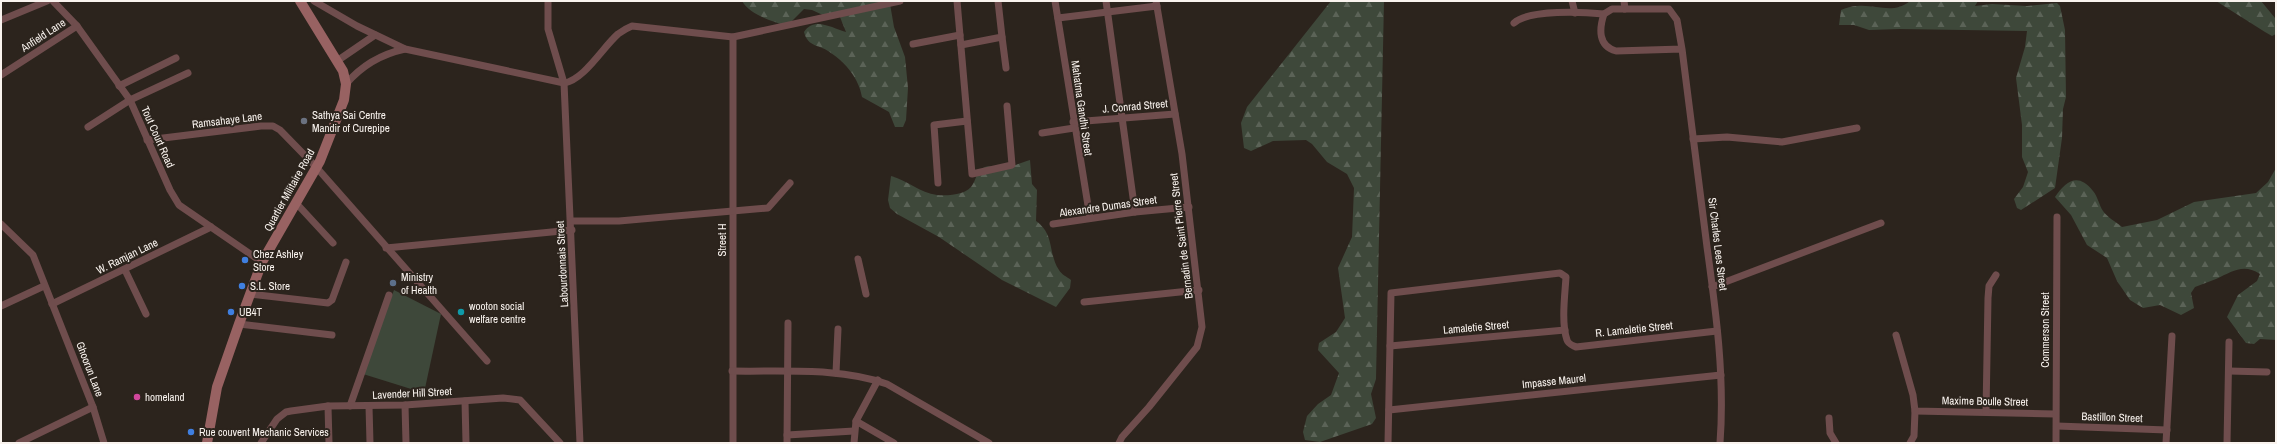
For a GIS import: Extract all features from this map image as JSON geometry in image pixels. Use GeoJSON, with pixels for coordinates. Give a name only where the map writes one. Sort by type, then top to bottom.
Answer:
{"type":"FeatureCollection","features":[{"type":"Feature","properties":{"kind":"main road"},"geometry":{"type":"LineString","coordinates":[[300,1],[337,61],[346,84]]}},
{"type":"Feature","properties":{"kind":"main road","name":"Quartier Militaire Road"},"geometry":{"type":"LineString","coordinates":[[207,443],[217,387],[262,262],[298,204],[318,168],[344,100],[346,84]]}},
{"type":"Feature","properties":{"kind":"street"},"geometry":{"type":"LineString","coordinates":[[1,20],[47,1]]}},
{"type":"Feature","properties":{"kind":"street","name":"Tout Court Road"},"geometry":{"type":"LineString","coordinates":[[53,1],[77,26],[118,86],[130,100],[170,190],[180,205],[262,262]]}},
{"type":"Feature","properties":{"kind":"street"},"geometry":{"type":"LineString","coordinates":[[314,1],[375,35],[405,49],[564,83],[570,82],[579,76],[619,33],[632,26],[733,36],[900,1]]}},
{"type":"Feature","properties":{"kind":"street","name":"Labourdonnais Street"},"geometry":{"type":"LineString","coordinates":[[548,1],[548,29],[564,83],[572,230],[580,443]]}},
{"type":"Feature","properties":{"kind":"street"},"geometry":{"type":"LineString","coordinates":[[957,1],[972,174],[1012,165],[1007,106]]}},
{"type":"Feature","properties":{"kind":"street"},"geometry":{"type":"LineString","coordinates":[[998,1],[1006,68]]}},
{"type":"Feature","properties":{"kind":"street","name":"Mahatma Gandhi Street"},"geometry":{"type":"LineString","coordinates":[[1055,1],[1090,218]]}},
{"type":"Feature","properties":{"kind":"street"},"geometry":{"type":"LineString","coordinates":[[1106,1],[1135,212]]}},
{"type":"Feature","properties":{"kind":"street"},"geometry":{"type":"LineString","coordinates":[[1572,1],[1575,13]]}},
{"type":"Feature","properties":{"kind":"street"},"geometry":{"type":"LineString","coordinates":[[1624,1],[1625,9]]}},
{"type":"Feature","properties":{"kind":"street"},"geometry":{"type":"LineString","coordinates":[[1058,18],[1156,4]]}},
{"type":"Feature","properties":{"kind":"street","name":"Bernadin de Saint Pierre Street"},"geometry":{"type":"LineString","coordinates":[[1119,443],[1122,436],[1149,407],[1197,347],[1202,327],[1189,207],[1156,4]]}},
{"type":"Feature","properties":{"kind":"street","name":"Sir Charles Lees Street"},"geometry":{"type":"LineString","coordinates":[[1514,23],[1526,16],[1575,13],[1604,14],[1612,9],[1669,9],[1677,20],[1682,49],[1717,331],[1721,374],[1720,443]]}},
{"type":"Feature","properties":{"kind":"street"},"geometry":{"type":"LineString","coordinates":[[1604,14],[1602,22],[1602,40],[1603,45],[1608,49],[1616,51],[1682,49]]}},
{"type":"Feature","properties":{"kind":"street","name":"Anfield Lane"},"geometry":{"type":"LineString","coordinates":[[1,75],[77,26]]}},
{"type":"Feature","properties":{"kind":"street"},"geometry":{"type":"LineString","coordinates":[[337,61],[375,35]]}},
{"type":"Feature","properties":{"kind":"street"},"geometry":{"type":"LineString","coordinates":[[913,44],[960,35]]}},
{"type":"Feature","properties":{"kind":"street","name":"Street H"},"geometry":{"type":"LineString","coordinates":[[733,36],[733,443]]}},
{"type":"Feature","properties":{"kind":"street"},"geometry":{"type":"LineString","coordinates":[[961,45],[1002,36]]}},
{"type":"Feature","properties":{"kind":"street"},"geometry":{"type":"LineString","coordinates":[[346,84],[354,74],[380,56],[405,49]]}},
{"type":"Feature","properties":{"kind":"street"},"geometry":{"type":"LineString","coordinates":[[118,86],[176,58]]}},
{"type":"Feature","properties":{"kind":"street"},"geometry":{"type":"LineString","coordinates":[[88,127],[130,100],[188,73]]}},
{"type":"Feature","properties":{"kind":"street","name":"J. Conrad Street"},"geometry":{"type":"LineString","coordinates":[[1042,133],[1074,125],[1122,118],[1175,114]]}},
{"type":"Feature","properties":{"kind":"street"},"geometry":{"type":"LineString","coordinates":[[938,183],[934,125],[967,121]]}},
{"type":"Feature","properties":{"kind":"street","name":"Ramsahaye Lane"},"geometry":{"type":"LineString","coordinates":[[148,140],[273,126],[280,130],[318,168],[386,248],[487,361]]}},
{"type":"Feature","properties":{"kind":"street"},"geometry":{"type":"LineString","coordinates":[[1693,138],[1727,137],[1782,142],[1857,128]]}},
{"type":"Feature","properties":{"kind":"street"},"geometry":{"type":"LineString","coordinates":[[571,221],[619,221],[768,208],[790,183]]}},
{"type":"Feature","properties":{"kind":"street"},"geometry":{"type":"LineString","coordinates":[[298,204],[333,243]]}},
{"type":"Feature","properties":{"kind":"street","name":"Alexandre Dumas Street"},"geometry":{"type":"LineString","coordinates":[[1053,224],[1135,212],[1189,207]]}},
{"type":"Feature","properties":{"kind":"street","name":"Commerson Street"},"geometry":{"type":"LineString","coordinates":[[2056,443],[2057,217]]}},
{"type":"Feature","properties":{"kind":"street"},"geometry":{"type":"LineString","coordinates":[[1712,287],[1881,223]]}},
{"type":"Feature","properties":{"kind":"street","name":"Ghoorun Lane"},"geometry":{"type":"LineString","coordinates":[[1,224],[33,255],[93,407],[104,443]]}},
{"type":"Feature","properties":{"kind":"street","name":"W. Ramjan Lane"},"geometry":{"type":"LineString","coordinates":[[52,304],[125,270],[211,227]]}},
{"type":"Feature","properties":{"kind":"street"},"geometry":{"type":"LineString","coordinates":[[386,248],[572,230]]}},
{"type":"Feature","properties":{"kind":"street"},"geometry":{"type":"LineString","coordinates":[[858,259],[866,294]]}},
{"type":"Feature","properties":{"kind":"street"},"geometry":{"type":"LineString","coordinates":[[250,294],[328,303],[332,300],[346,262]]}},
{"type":"Feature","properties":{"kind":"street"},"geometry":{"type":"LineString","coordinates":[[125,270],[146,314]]}},
{"type":"Feature","properties":{"kind":"street"},"geometry":{"type":"LineString","coordinates":[[1388,443],[1391,293],[1560,273],[1566,277],[1565,330]]}},
{"type":"Feature","properties":{"kind":"street"},"geometry":{"type":"LineString","coordinates":[[1986,412],[1988,298],[1990,286],[1996,275]]}},
{"type":"Feature","properties":{"kind":"street"},"geometry":{"type":"LineString","coordinates":[[1,306],[44,286]]}},
{"type":"Feature","properties":{"kind":"street"},"geometry":{"type":"LineString","coordinates":[[1084,302],[1199,290]]}},
{"type":"Feature","properties":{"kind":"street"},"geometry":{"type":"LineString","coordinates":[[350,406],[389,295]]}},
{"type":"Feature","properties":{"kind":"street"},"geometry":{"type":"LineString","coordinates":[[787,443],[786,372],[788,323]]}},
{"type":"Feature","properties":{"kind":"street"},"geometry":{"type":"LineString","coordinates":[[239,324],[332,336]]}},
{"type":"Feature","properties":{"kind":"street"},"geometry":{"type":"LineString","coordinates":[[836,373],[838,329]]}},
{"type":"Feature","properties":{"kind":"street","name":"R. Lamaletie Street"},"geometry":{"type":"LineString","coordinates":[[1565,330],[1567,341],[1576,347],[1717,331]]}},
{"type":"Feature","properties":{"kind":"street","name":"Lamaletie Street"},"geometry":{"type":"LineString","coordinates":[[1390,346],[1565,330]]}},
{"type":"Feature","properties":{"kind":"street"},"geometry":{"type":"LineString","coordinates":[[1896,335],[1913,395],[1915,411],[1914,436],[1910,443]]}},
{"type":"Feature","properties":{"kind":"street"},"geometry":{"type":"LineString","coordinates":[[2166,443],[2172,336]]}},
{"type":"Feature","properties":{"kind":"street"},"geometry":{"type":"LineString","coordinates":[[2227,443],[2230,342]]}},
{"type":"Feature","properties":{"kind":"street"},"geometry":{"type":"LineString","coordinates":[[732,371],[836,373],[878,380],[990,443]]}},
{"type":"Feature","properties":{"kind":"street"},"geometry":{"type":"LineString","coordinates":[[2229,371],[2267,372]]}},
{"type":"Feature","properties":{"kind":"street","name":"Impasse Maurel"},"geometry":{"type":"LineString","coordinates":[[1389,410],[1721,374]]}},
{"type":"Feature","properties":{"kind":"street"},"geometry":{"type":"LineString","coordinates":[[854,443],[856,421],[878,380]]}},
{"type":"Feature","properties":{"kind":"street","name":"Lavender Hill Street"},"geometry":{"type":"LineString","coordinates":[[261,443],[277,419],[286,412],[328,406],[405,405],[503,398],[520,400],[560,443]]}},
{"type":"Feature","properties":{"kind":"street"},"geometry":{"type":"LineString","coordinates":[[465,401],[466,443]]}},
{"type":"Feature","properties":{"kind":"street"},"geometry":{"type":"LineString","coordinates":[[405,405],[406,443]]}},
{"type":"Feature","properties":{"kind":"street"},"geometry":{"type":"LineString","coordinates":[[328,406],[329,443]]}},
{"type":"Feature","properties":{"kind":"street"},"geometry":{"type":"LineString","coordinates":[[369,406],[370,443]]}},
{"type":"Feature","properties":{"kind":"street"},"geometry":{"type":"LineString","coordinates":[[20,443],[93,407]]}},
{"type":"Feature","properties":{"kind":"street","name":"Maxime Boulle Street"},"geometry":{"type":"LineString","coordinates":[[1915,411],[2055,414]]}},
{"type":"Feature","properties":{"kind":"street"},"geometry":{"type":"LineString","coordinates":[[1829,418],[1830,432],[1836,443]]}},
{"type":"Feature","properties":{"kind":"street"},"geometry":{"type":"LineString","coordinates":[[856,421],[894,443]]}},
{"type":"Feature","properties":{"kind":"street","name":"Bastillon Street"},"geometry":{"type":"LineString","coordinates":[[2057,426],[2167,430]]}},
{"type":"Feature","properties":{"kind":"street"},"geometry":{"type":"LineString","coordinates":[[787,435],[854,432]]}},
{"type":"Feature","properties":{"kind":"green space"},"geometry":{"type":"Polygon","coordinates":[[[742,1],[896,1],[890,4],[894,27],[905,57],[908,88],[906,120],[903,127],[895,127],[889,112],[862,97],[855,78],[837,57],[827,50],[808,41],[804,32],[808,27],[813,25],[824,24],[846,32],[840,17],[825,16],[812,10],[804,9],[787,26],[768,20],[756,14],[742,1]]]}},
{"type":"Feature","properties":{"kind":"green space"},"geometry":{"type":"Polygon","coordinates":[[[1331,1],[1384,1],[1376,379],[1371,394],[1376,418],[1372,424],[1320,442],[1305,440],[1303,432],[1307,416],[1318,404],[1331,395],[1339,373],[1318,350],[1319,343],[1336,332],[1345,318],[1338,268],[1352,237],[1354,188],[1347,174],[1327,162],[1312,144],[1306,140],[1273,141],[1251,151],[1244,148],[1241,123],[1247,107],[1331,1]]]}},
{"type":"Feature","properties":{"kind":"green space"},"geometry":{"type":"Polygon","coordinates":[[[1910,1],[1978,1],[1975,6],[1992,4],[2027,6],[2057,3],[2060,6],[2065,30],[2066,97],[2063,109],[2062,138],[2055,188],[2021,210],[2017,208],[2014,199],[2023,187],[2028,172],[2022,157],[2022,125],[2016,78],[2025,47],[2027,31],[1869,30],[1854,25],[1839,25],[1841,10],[1853,6],[1891,8],[1904,5],[1910,1]]]}},
{"type":"Feature","properties":{"kind":"green space"},"geometry":{"type":"Polygon","coordinates":[[[2216,1],[2261,1],[2275,18],[2276,34],[2272,36],[2216,1]]]}},
{"type":"Feature","properties":{"kind":"green space"},"geometry":{"type":"Polygon","coordinates":[[[1030,160],[1032,184],[1037,190],[1036,221],[1042,226],[1049,238],[1053,257],[1059,270],[1071,280],[1070,288],[1056,307],[1002,280],[939,237],[897,214],[890,208],[888,200],[891,176],[903,180],[931,194],[952,195],[962,193],[970,188],[982,168],[988,166],[1004,168],[1030,160]]]}},
{"type":"Feature","properties":{"kind":"green space"},"geometry":{"type":"Polygon","coordinates":[[[2276,168],[2276,340],[2260,339],[2254,344],[2246,343],[2227,317],[2238,295],[2257,281],[2260,274],[2248,269],[2232,271],[2195,287],[2191,293],[2194,308],[2181,315],[2160,305],[2143,308],[2130,300],[2117,281],[2107,258],[2087,245],[2071,215],[2055,197],[2068,183],[2077,180],[2082,182],[2088,185],[2095,193],[2105,213],[2122,227],[2157,220],[2194,202],[2256,193],[2268,182],[2276,168]]]}},
{"type":"Feature","properties":{"kind":"green space"},"geometry":{"type":"Polygon","coordinates":[[[394,290],[441,314],[424,393],[363,374],[394,290]]]}},
{"type":"Feature","properties":{"kind":"place","name":"Sathya Sai Centre Mandir of Curepipe"},"geometry":{"type":"Point","coordinates":[304,121]}},
{"type":"Feature","properties":{"kind":"place","name":"Chez Ashley Store"},"geometry":{"type":"Point","coordinates":[245,260]}},
{"type":"Feature","properties":{"kind":"place","name":"Ministry of Health"},"geometry":{"type":"Point","coordinates":[393,283]}},
{"type":"Feature","properties":{"kind":"place","name":"S.L. Store"},"geometry":{"type":"Point","coordinates":[242,286]}},
{"type":"Feature","properties":{"kind":"place","name":"UB4T"},"geometry":{"type":"Point","coordinates":[231,312]}},
{"type":"Feature","properties":{"kind":"place","name":"wooton social welfare centre"},"geometry":{"type":"Point","coordinates":[461,312]}},
{"type":"Feature","properties":{"kind":"place","name":"homeland"},"geometry":{"type":"Point","coordinates":[137,397]}},
{"type":"Feature","properties":{"kind":"place","name":"Rue couvent Mechanic Services"},"geometry":{"type":"Point","coordinates":[191,432]}}]}
